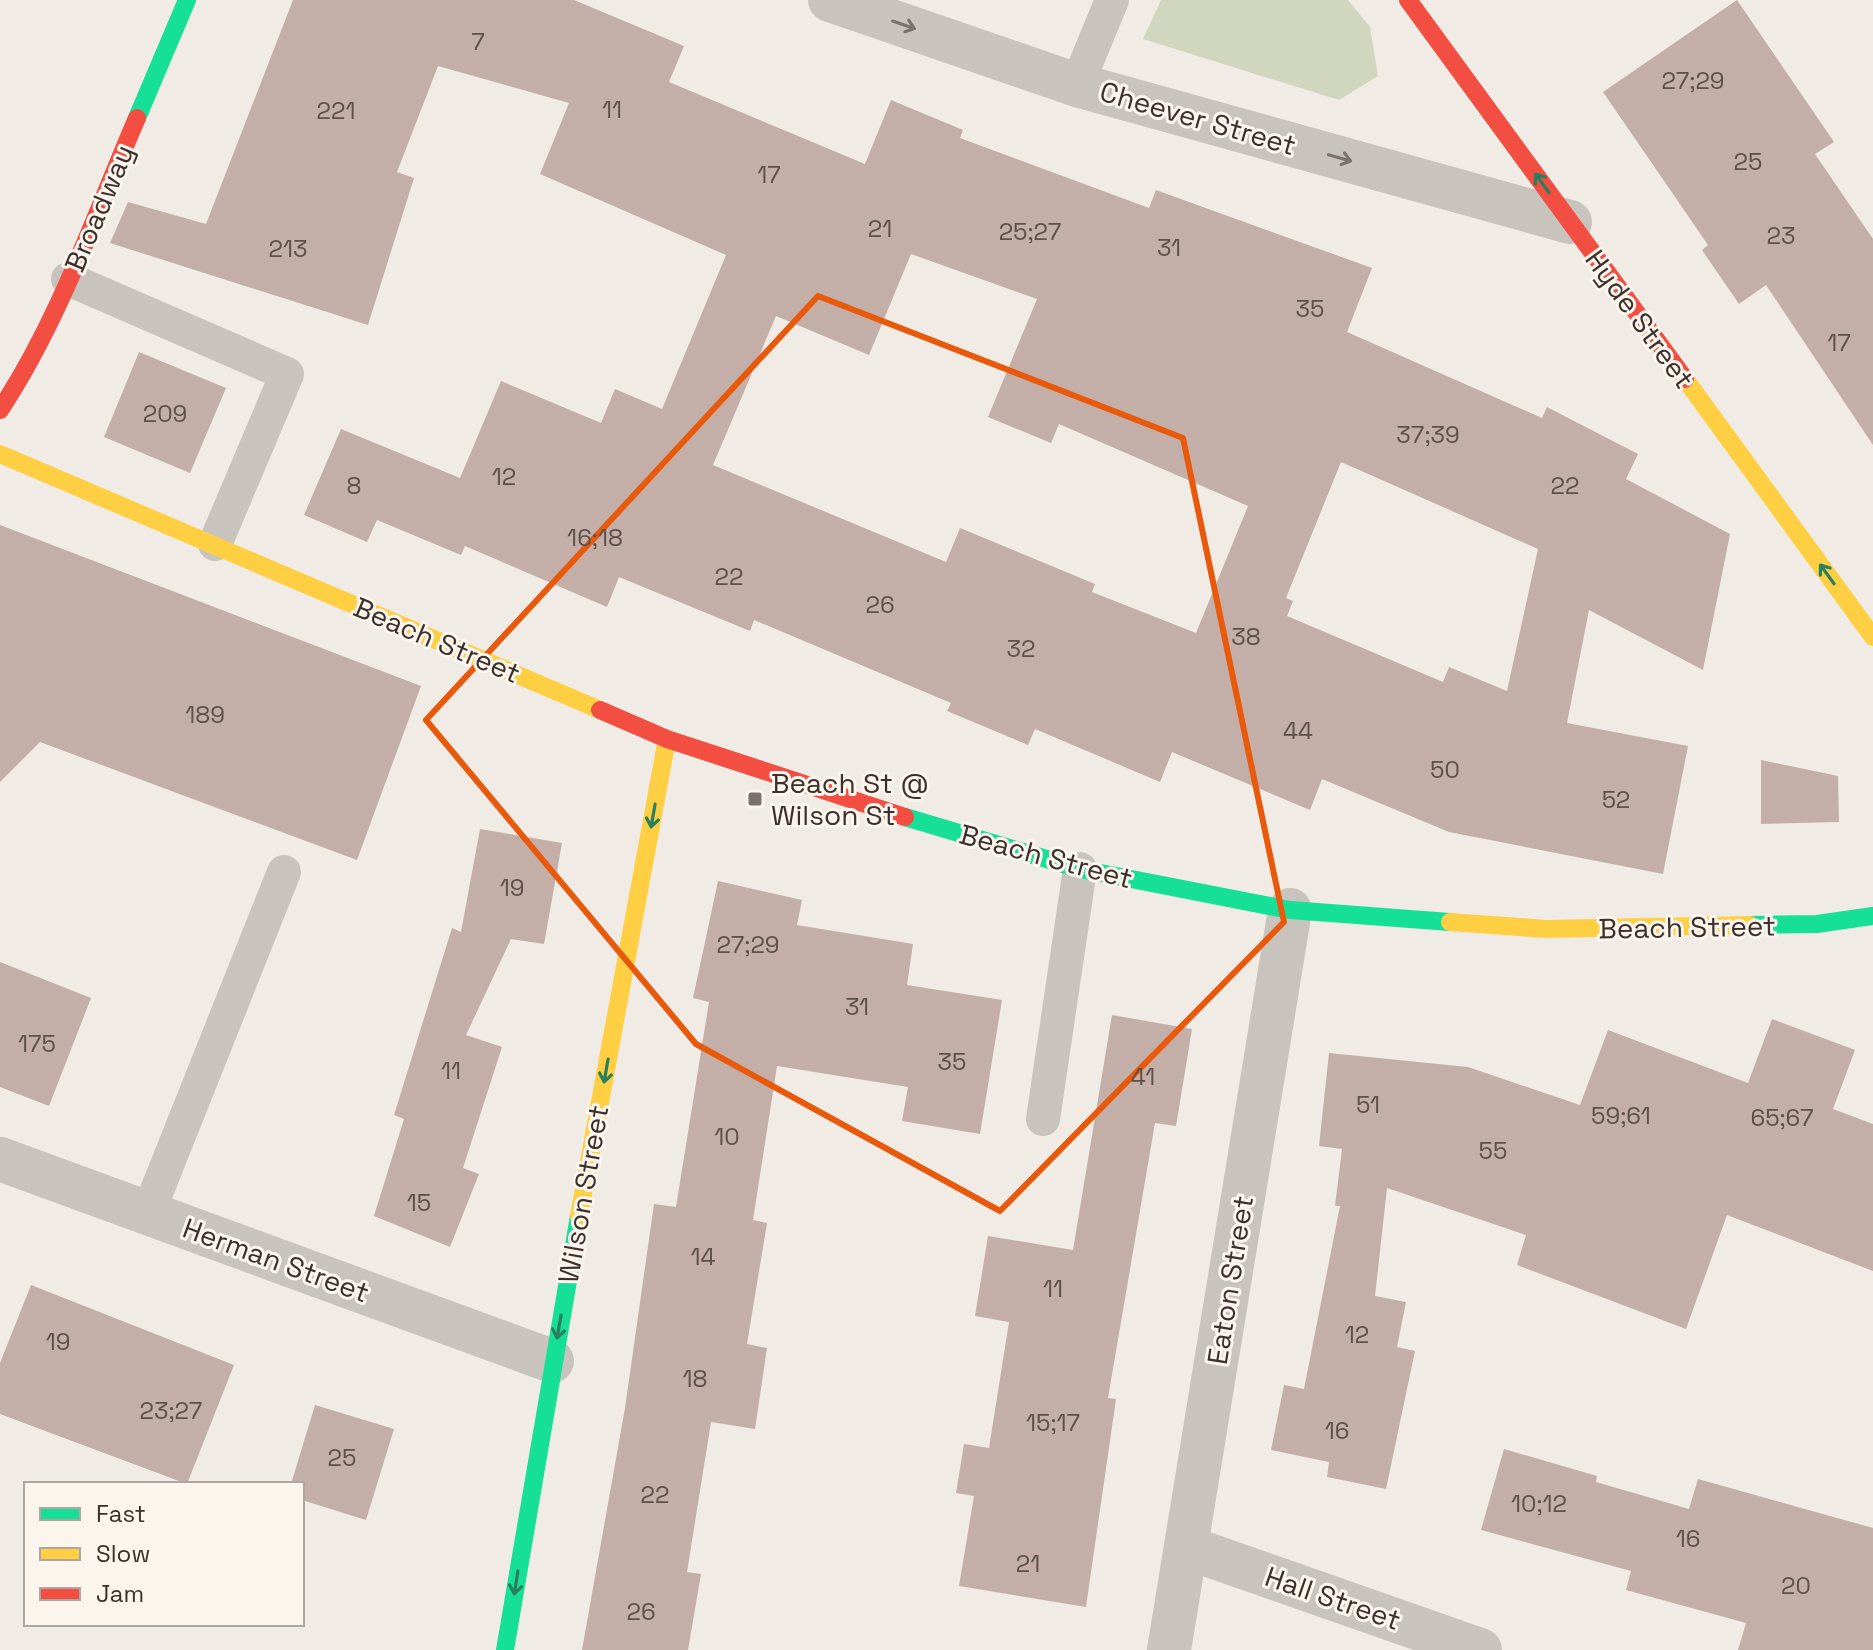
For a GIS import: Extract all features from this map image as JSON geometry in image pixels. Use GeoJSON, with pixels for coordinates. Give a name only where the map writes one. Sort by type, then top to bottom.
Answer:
{"type":"FeatureCollection","features":[{"type":"Feature","properties":{"kind":"street","name":"Broadway"},"geometry":{"type":"LineString","coordinates":[[0,410],[20,380],[68,279],[187,0]]}},
{"type":"Feature","properties":{"kind":"street","name":"Cheever Street"},"geometry":{"type":"LineString","coordinates":[[830,0],[1077,85],[1570,222]]}},
{"type":"Feature","properties":{"kind":"street","name":"Hyde Street"},"geometry":{"type":"LineString","coordinates":[[1408,0],[1873,637]]}},
{"type":"Feature","properties":{"kind":"street","name":"Beach Street"},"geometry":{"type":"LineString","coordinates":[[0,454],[667,739],[1017,853],[1080,869],[1290,910],[1546,929],[1817,924],[1873,916]]}},
{"type":"Feature","properties":{"kind":"street","name":"Wilson Street"},"geometry":{"type":"LineString","coordinates":[[505,1650],[552,1361],[667,739]]}},
{"type":"Feature","properties":{"kind":"street","name":"Eaton Street"},"geometry":{"type":"LineString","coordinates":[[1169,1650],[1290,910]]}},
{"type":"Feature","properties":{"kind":"street","name":"Herman Street"},"geometry":{"type":"LineString","coordinates":[[0,1159],[552,1361]]}},
{"type":"Feature","properties":{"kind":"street","name":"Hall Street"},"geometry":{"type":"LineString","coordinates":[[1186,1547],[1480,1650]]}},
{"type":"Feature","properties":{"kind":"lane"},"geometry":{"type":"LineString","coordinates":[[1077,85],[1112,0]]}},
{"type":"Feature","properties":{"kind":"lane"},"geometry":{"type":"LineString","coordinates":[[68,279],[287,374],[215,544]]}},
{"type":"Feature","properties":{"kind":"lane"},"geometry":{"type":"LineString","coordinates":[[1043,1119],[1080,869]]}},
{"type":"Feature","properties":{"kind":"lane"},"geometry":{"type":"LineString","coordinates":[[148,1213],[284,872]]}},
{"type":"Feature","properties":{"kind":"highlighted area"},"geometry":{"type":"Polygon","coordinates":[[[818,296],[1183,438],[1284,922],[1000,1211],[696,1044],[426,720],[818,296]]]}},
{"type":"Feature","properties":{"kind":"green space"},"geometry":{"type":"Polygon","coordinates":[[[1161,0],[1348,0],[1370,27],[1378,76],[1339,100],[1143,39],[1161,0]]]}},
{"type":"Feature","properties":{"kind":"building"},"geometry":{"type":"Polygon","coordinates":[[[293,0],[574,0],[684,46],[669,82],[865,164],[891,100],[963,130],[960,138],[1149,208],[1156,190],[1372,268],[1347,332],[1542,418],[1547,407],[1638,454],[1626,479],[1730,534],[1703,670],[1589,610],[1567,723],[1688,746],[1663,874],[1449,832],[1322,779],[1310,810],[1172,752],[1160,782],[1035,729],[1028,745],[947,711],[951,703],[754,620],[750,631],[619,577],[607,607],[465,546],[461,555],[377,520],[367,542],[304,515],[341,429],[460,478],[501,381],[601,423],[615,389],[662,409],[726,255],[540,174],[569,103],[438,66],[397,172],[414,178],[368,325],[110,243],[128,202],[206,224],[293,0]],[[911,254],[869,355],[776,316],[713,465],[946,562],[960,528],[1095,584],[1092,592],[1196,633],[1248,506],[1059,424],[1051,443],[988,417],[1037,299],[911,254]],[[1341,462],[1286,598],[1293,601],[1287,616],[1443,682],[1449,667],[1507,691],[1538,549],[1341,462]]]}},
{"type":"Feature","properties":{"kind":"building"},"geometry":{"type":"Polygon","coordinates":[[[1737,0],[1834,142],[1815,154],[1873,239],[1873,445],[1766,285],[1739,304],[1702,250],[1708,245],[1603,92],[1737,0]]]}},
{"type":"Feature","properties":{"kind":"building"},"geometry":{"type":"Polygon","coordinates":[[[139,352],[226,388],[190,473],[104,437],[139,352]]]}},
{"type":"Feature","properties":{"kind":"building"},"geometry":{"type":"Polygon","coordinates":[[[0,525],[421,686],[357,860],[40,742],[0,782],[0,525]]]}},
{"type":"Feature","properties":{"kind":"building"},"geometry":{"type":"Polygon","coordinates":[[[1761,760],[1838,776],[1839,822],[1761,824],[1761,760]]]}},
{"type":"Feature","properties":{"kind":"building"},"geometry":{"type":"Polygon","coordinates":[[[480,829],[562,843],[544,944],[511,939],[466,1035],[502,1047],[463,1168],[479,1174],[450,1247],[374,1216],[404,1119],[394,1115],[452,928],[461,932],[480,829]]]}},
{"type":"Feature","properties":{"kind":"building"},"geometry":{"type":"Polygon","coordinates":[[[718,881],[802,900],[797,925],[913,944],[907,985],[1002,1000],[980,1134],[902,1121],[908,1087],[777,1066],[753,1220],[767,1223],[747,1344],[767,1348],[755,1429],[711,1422],[687,1572],[701,1574],[688,1650],[582,1650],[625,1408],[654,1204],[676,1207],[709,1002],[693,998],[718,881]]]}},
{"type":"Feature","properties":{"kind":"building"},"geometry":{"type":"Polygon","coordinates":[[[0,962],[91,998],[49,1106],[0,1087],[0,962]]]}},
{"type":"Feature","properties":{"kind":"building"},"geometry":{"type":"Polygon","coordinates":[[[1112,1015],[1192,1029],[1176,1126],[1155,1123],[1108,1398],[1116,1399],[1086,1607],[959,1586],[974,1496],[956,1493],[964,1444],[989,1448],[1009,1322],[975,1316],[988,1236],[1073,1250],[1112,1015]]]}},
{"type":"Feature","properties":{"kind":"building"},"geometry":{"type":"Polygon","coordinates":[[[1772,1019],[1855,1050],[1833,1109],[1873,1124],[1873,1271],[1727,1215],[1686,1329],[1517,1265],[1526,1235],[1387,1188],[1375,1296],[1406,1302],[1397,1347],[1415,1351],[1386,1489],[1327,1477],[1329,1462],[1271,1450],[1284,1385],[1304,1389],[1340,1206],[1335,1206],[1342,1149],[1319,1146],[1329,1053],[1468,1067],[1580,1105],[1608,1030],[1748,1083],[1772,1019]]]}},
{"type":"Feature","properties":{"kind":"building"},"geometry":{"type":"Polygon","coordinates":[[[31,1285],[234,1365],[188,1482],[182,1482],[0,1414],[0,1363],[31,1285]]]}},
{"type":"Feature","properties":{"kind":"building"},"geometry":{"type":"Polygon","coordinates":[[[315,1405],[394,1429],[366,1520],[304,1501],[304,1482],[292,1482],[315,1405]]]}},
{"type":"Feature","properties":{"kind":"building"},"geometry":{"type":"Polygon","coordinates":[[[1504,1449],[1597,1476],[1596,1482],[1689,1509],[1698,1479],[1873,1528],[1873,1650],[1738,1650],[1746,1623],[1626,1590],[1631,1571],[1481,1530],[1504,1449]]]}},
{"type":"Feature","properties":{"kind":"traffic: fast"},"geometry":{"type":"LineString","coordinates":[[137,118],[187,0]]}},
{"type":"Feature","properties":{"kind":"traffic: fast"},"geometry":{"type":"LineString","coordinates":[[905,817],[1080,869],[1290,910],[1450,922]]}},
{"type":"Feature","properties":{"kind":"traffic: fast"},"geometry":{"type":"LineString","coordinates":[[1750,925],[1817,924],[1873,916]]}},
{"type":"Feature","properties":{"kind":"traffic: fast"},"geometry":{"type":"LineString","coordinates":[[505,1650],[579,1216]]}},
{"type":"Feature","properties":{"kind":"traffic: slow"},"geometry":{"type":"LineString","coordinates":[[1685,379],[1873,637]]}},
{"type":"Feature","properties":{"kind":"traffic: slow"},"geometry":{"type":"LineString","coordinates":[[0,454],[600,710]]}},
{"type":"Feature","properties":{"kind":"traffic: slow"},"geometry":{"type":"LineString","coordinates":[[579,1216],[667,739]]}},
{"type":"Feature","properties":{"kind":"traffic: slow"},"geometry":{"type":"LineString","coordinates":[[1450,922],[1546,929],[1750,925]]}},
{"type":"Feature","properties":{"kind":"traffic: jam"},"geometry":{"type":"LineString","coordinates":[[1408,0],[1685,379]]}},
{"type":"Feature","properties":{"kind":"traffic: jam"},"geometry":{"type":"LineString","coordinates":[[0,410],[58,304],[137,118]]}},
{"type":"Feature","properties":{"kind":"traffic: jam"},"geometry":{"type":"LineString","coordinates":[[600,710],[667,739],[905,817]]}},
{"type":"Feature","properties":{"kind":"place","name":"Beach St @ Wilson St"},"geometry":{"type":"Point","coordinates":[755,799]}}]}
